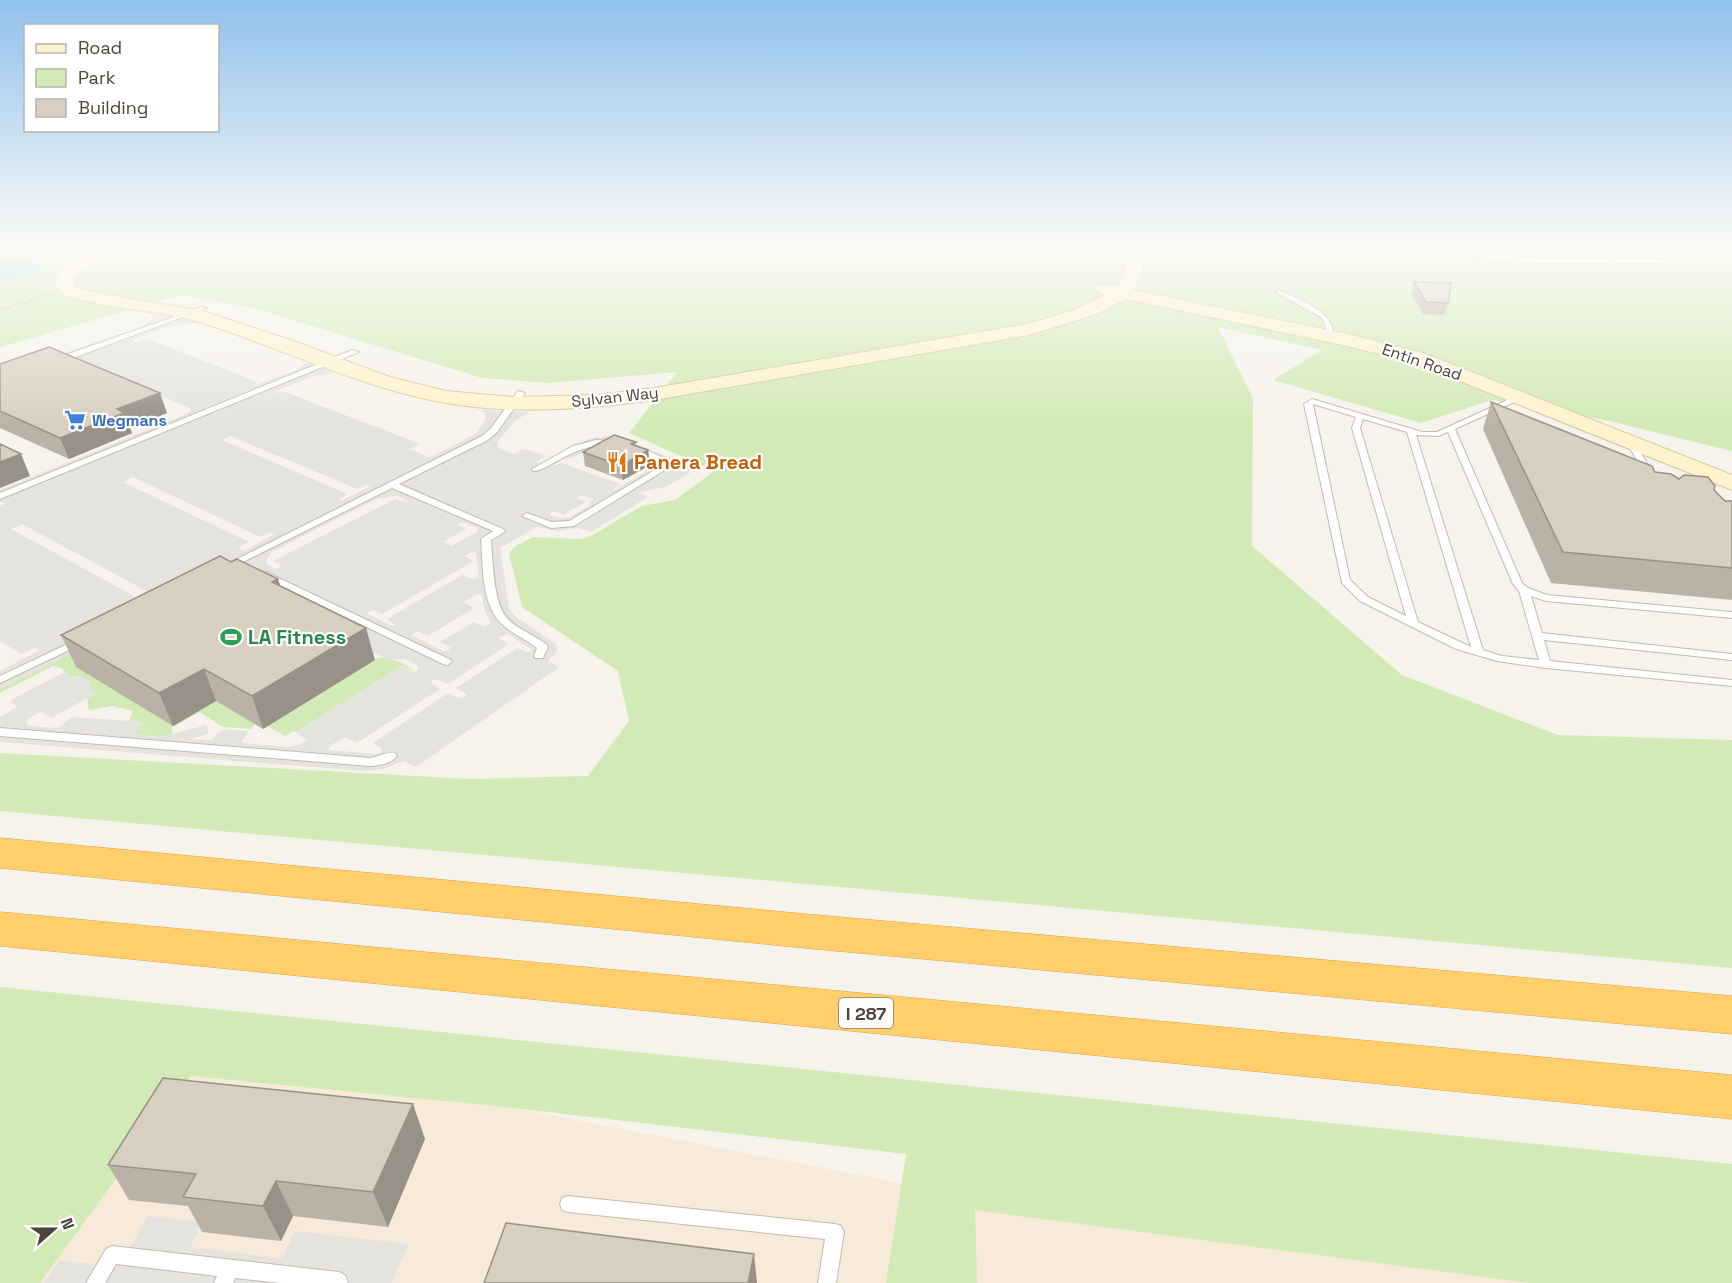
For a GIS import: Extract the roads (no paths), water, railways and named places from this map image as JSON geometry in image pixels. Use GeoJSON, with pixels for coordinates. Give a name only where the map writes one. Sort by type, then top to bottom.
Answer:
{"type":"FeatureCollection","features":[{"type":"Feature","properties":{"kind":"highway"},"geometry":{"type":"LineString","coordinates":[[0,854],[805,931],[1732,1015]]}},
{"type":"Feature","properties":{"kind":"highway","name":"I 287"},"geometry":{"type":"LineString","coordinates":[[0,929],[1732,1097]]}},
{"type":"Feature","properties":{"kind":"street","name":"Sylvan Way"},"geometry":{"type":"LineString","coordinates":[[148,305],[264,322],[355,352],[406,373],[435,381],[490,390],[517,398]]}},
{"type":"Feature","properties":{"kind":"street","name":"Sylvan Way"},"geometry":{"type":"LineString","coordinates":[[196,311],[414,390],[461,399],[517,398],[597,401],[633,397],[1023,317],[1062,305]]}},
{"type":"Feature","properties":{"kind":"street","name":"Sylvan Way"},"geometry":{"type":"LineString","coordinates":[[781,367],[1029,329],[1098,305]]}},
{"type":"Feature","properties":{"kind":"street","name":"Entin Road"},"geometry":{"type":"LineString","coordinates":[[1181,305],[1331,336],[1419,358],[1732,483]]}},
{"type":"Feature","properties":{"kind":"street"},"geometry":{"type":"LineString","coordinates":[[1190,305],[1202,309]]}},
{"type":"Feature","properties":{"kind":"lane"},"geometry":{"type":"LineString","coordinates":[[1303,305],[1323,316],[1328,323],[1331,336]]}},
{"type":"Feature","properties":{"kind":"lane"},"geometry":{"type":"LineString","coordinates":[[0,369],[75,354],[196,311]]}},
{"type":"Feature","properties":{"kind":"lane"},"geometry":{"type":"LineString","coordinates":[[0,496],[355,352]]}},
{"type":"Feature","properties":{"kind":"lane"},"geometry":{"type":"LineString","coordinates":[[218,572],[485,438],[494,430],[517,398]]}},
{"type":"Feature","properties":{"kind":"lane"},"geometry":{"type":"LineString","coordinates":[[1519,398],[1438,434],[1422,434],[1312,401],[1308,404],[1345,581],[1364,599],[1460,647],[1501,659],[1732,683]]}},
{"type":"Feature","properties":{"kind":"lane"},"geometry":{"type":"LineString","coordinates":[[1360,415],[1356,428],[1413,623]]}},
{"type":"Feature","properties":{"kind":"lane"},"geometry":{"type":"LineString","coordinates":[[1451,429],[1518,584],[1524,590],[1546,598],[1732,615]]}},
{"type":"Feature","properties":{"kind":"lane"},"geometry":{"type":"LineString","coordinates":[[1411,431],[1478,652]]}},
{"type":"Feature","properties":{"kind":"lane"},"geometry":{"type":"LineString","coordinates":[[527,516],[552,525],[571,524],[660,471],[664,464],[657,458],[639,451],[616,443],[599,441],[581,446],[536,470]]}},
{"type":"Feature","properties":{"kind":"lane"},"geometry":{"type":"LineString","coordinates":[[1631,443],[1654,483]]}},
{"type":"Feature","properties":{"kind":"lane"},"geometry":{"type":"LineString","coordinates":[[391,484],[500,531],[486,538],[498,610],[507,623],[543,647],[539,656]]}},
{"type":"Feature","properties":{"kind":"lane"},"geometry":{"type":"LineString","coordinates":[[605,495],[615,498]]}},
{"type":"Feature","properties":{"kind":"lane"},"geometry":{"type":"LineString","coordinates":[[238,561],[447,662]]}},
{"type":"Feature","properties":{"kind":"lane"},"geometry":{"type":"LineString","coordinates":[[1524,590],[1546,665]]}},
{"type":"Feature","properties":{"kind":"lane"},"geometry":{"type":"LineString","coordinates":[[1538,636],[1732,657]]}},
{"type":"Feature","properties":{"kind":"lane"},"geometry":{"type":"LineString","coordinates":[[0,680],[84,638]]}},
{"type":"Feature","properties":{"kind":"lane"},"geometry":{"type":"LineString","coordinates":[[0,732],[370,762],[381,761],[392,756]]}},
{"type":"Feature","properties":{"kind":"lane"},"geometry":{"type":"LineString","coordinates":[[568,1204],[835,1232],[827,1283]]}},
{"type":"Feature","properties":{"kind":"lane"},"geometry":{"type":"LineString","coordinates":[[95,1283],[112,1255],[227,1276],[339,1281],[339,1283]]}},
{"type":"Feature","properties":{"kind":"place","name":"Wegmans"},"geometry":{"type":"Point","coordinates":[75,420]}},
{"type":"Feature","properties":{"kind":"place","name":"Panera Bread"},"geometry":{"type":"Point","coordinates":[617,462]}},
{"type":"Feature","properties":{"kind":"place","name":"LA Fitness"},"geometry":{"type":"Point","coordinates":[231,637]}}]}
